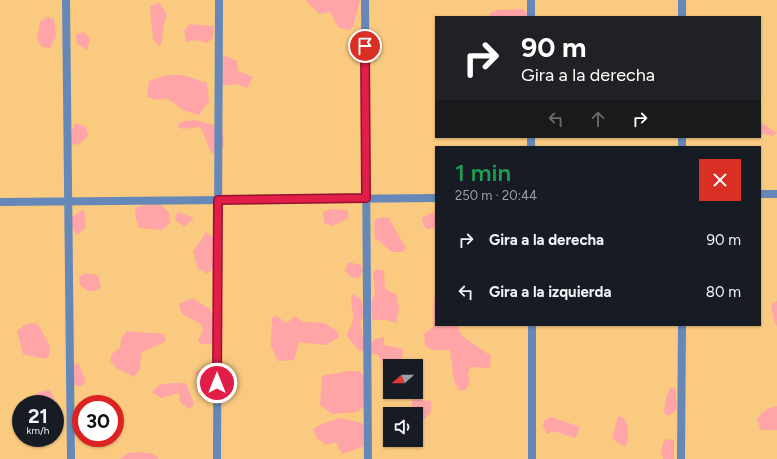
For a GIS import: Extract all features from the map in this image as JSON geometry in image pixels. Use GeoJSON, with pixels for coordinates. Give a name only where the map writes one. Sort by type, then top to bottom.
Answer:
{"type":"FeatureCollection","features":[{"type":"Feature","properties":{"kind":"street"},"geometry":{"type":"LineString","coordinates":[[66,0],[71,459]]}},
{"type":"Feature","properties":{"kind":"street"},"geometry":{"type":"LineString","coordinates":[[217,459],[219,0]]}},
{"type":"Feature","properties":{"kind":"street"},"geometry":{"type":"LineString","coordinates":[[365,0],[368,459]]}},
{"type":"Feature","properties":{"kind":"street"},"geometry":{"type":"LineString","coordinates":[[531,0],[531,16]]}},
{"type":"Feature","properties":{"kind":"street"},"geometry":{"type":"LineString","coordinates":[[682,0],[682,16]]}},
{"type":"Feature","properties":{"kind":"street"},"geometry":{"type":"LineString","coordinates":[[761,194],[777,194]]}},
{"type":"Feature","properties":{"kind":"street"},"geometry":{"type":"LineString","coordinates":[[0,202],[435,198]]}},
{"type":"Feature","properties":{"kind":"street"},"geometry":{"type":"LineString","coordinates":[[532,326],[532,459]]}},
{"type":"Feature","properties":{"kind":"street"},"geometry":{"type":"LineString","coordinates":[[681,459],[682,326]]}},
{"type":"Feature","properties":{"kind":"shaded area"},"geometry":{"type":"Polygon","coordinates":[[[307,0],[360,0],[353,27],[348,30],[338,27],[330,12],[320,14],[308,3],[307,0]]]}},
{"type":"Feature","properties":{"kind":"shaded area"},"geometry":{"type":"Polygon","coordinates":[[[159,2],[167,15],[164,23],[160,47],[153,39],[150,7],[159,2]]]}},
{"type":"Feature","properties":{"kind":"shaded area"},"geometry":{"type":"Polygon","coordinates":[[[523,9],[528,16],[490,16],[489,14],[496,10],[523,9]]]}},
{"type":"Feature","properties":{"kind":"shaded area"},"geometry":{"type":"Polygon","coordinates":[[[47,17],[54,19],[56,36],[50,48],[42,47],[37,39],[40,22],[47,17]]]}},
{"type":"Feature","properties":{"kind":"shaded area"},"geometry":{"type":"Polygon","coordinates":[[[190,24],[214,26],[213,38],[207,43],[196,40],[186,42],[184,30],[190,24]]]}},
{"type":"Feature","properties":{"kind":"shaded area"},"geometry":{"type":"Polygon","coordinates":[[[84,32],[90,39],[87,50],[77,44],[76,35],[84,32]]]}},
{"type":"Feature","properties":{"kind":"shaded area"},"geometry":{"type":"Polygon","coordinates":[[[223,55],[237,61],[238,71],[253,77],[247,88],[236,84],[221,86],[223,55]]]}},
{"type":"Feature","properties":{"kind":"shaded area"},"geometry":{"type":"Polygon","coordinates":[[[166,75],[183,75],[207,83],[209,101],[199,115],[183,110],[167,98],[157,100],[147,97],[149,81],[166,75]]]}},
{"type":"Feature","properties":{"kind":"shaded area"},"geometry":{"type":"Polygon","coordinates":[[[194,120],[214,125],[223,132],[224,146],[213,154],[210,151],[202,130],[199,127],[183,129],[178,127],[180,122],[194,120]]]}},
{"type":"Feature","properties":{"kind":"shaded area"},"geometry":{"type":"Polygon","coordinates":[[[75,123],[86,127],[88,136],[78,145],[73,144],[69,139],[75,123]]]}},
{"type":"Feature","properties":{"kind":"shaded area"},"geometry":{"type":"Polygon","coordinates":[[[761,123],[777,133],[773,136],[761,133],[761,123]]]}},
{"type":"Feature","properties":{"kind":"shaded area"},"geometry":{"type":"Polygon","coordinates":[[[145,205],[161,205],[169,212],[170,223],[162,230],[139,228],[135,208],[145,205]]]}},
{"type":"Feature","properties":{"kind":"shaded area"},"geometry":{"type":"Polygon","coordinates":[[[84,209],[86,227],[77,235],[72,228],[71,218],[84,209]]]}},
{"type":"Feature","properties":{"kind":"shaded area"},"geometry":{"type":"Polygon","coordinates":[[[332,209],[347,210],[349,218],[333,226],[324,223],[323,212],[332,209]]]}},
{"type":"Feature","properties":{"kind":"shaded area"},"geometry":{"type":"Polygon","coordinates":[[[178,212],[194,218],[185,227],[174,219],[178,212]]]}},
{"type":"Feature","properties":{"kind":"shaded area"},"geometry":{"type":"Polygon","coordinates":[[[433,212],[435,216],[434,229],[427,229],[423,225],[422,218],[433,212]]]}},
{"type":"Feature","properties":{"kind":"shaded area"},"geometry":{"type":"Polygon","coordinates":[[[388,217],[406,248],[403,252],[392,252],[375,238],[374,222],[378,218],[388,217]]]}},
{"type":"Feature","properties":{"kind":"shaded area"},"geometry":{"type":"Polygon","coordinates":[[[206,232],[217,240],[217,262],[208,274],[198,269],[193,252],[206,232]]]}},
{"type":"Feature","properties":{"kind":"shaded area"},"geometry":{"type":"Polygon","coordinates":[[[348,262],[361,265],[363,270],[360,277],[352,278],[345,271],[348,262]]]}},
{"type":"Feature","properties":{"kind":"shaded area"},"geometry":{"type":"Polygon","coordinates":[[[378,269],[384,271],[385,289],[397,295],[399,310],[396,323],[387,320],[373,320],[371,305],[375,293],[373,272],[378,269]]]}},
{"type":"Feature","properties":{"kind":"shaded area"},"geometry":{"type":"Polygon","coordinates":[[[84,273],[98,275],[101,288],[95,291],[87,291],[80,285],[79,278],[84,273]]]}},
{"type":"Feature","properties":{"kind":"shaded area"},"geometry":{"type":"Polygon","coordinates":[[[352,294],[360,298],[365,314],[360,322],[363,337],[370,343],[375,339],[384,337],[384,345],[403,349],[402,358],[383,359],[383,362],[378,355],[358,350],[347,336],[353,321],[352,294]]]}},
{"type":"Feature","properties":{"kind":"shaded area"},"geometry":{"type":"Polygon","coordinates":[[[435,294],[435,326],[457,326],[462,336],[491,356],[490,368],[470,367],[468,375],[470,380],[466,390],[459,391],[454,381],[450,350],[433,350],[425,346],[424,334],[433,327],[435,294]]]}},
{"type":"Feature","properties":{"kind":"shaded area"},"geometry":{"type":"Polygon","coordinates":[[[192,298],[210,309],[215,323],[212,344],[201,344],[198,340],[203,330],[201,324],[182,314],[179,304],[192,298]]]}},
{"type":"Feature","properties":{"kind":"shaded area"},"geometry":{"type":"Polygon","coordinates":[[[777,301],[777,327],[773,317],[771,304],[777,301]]]}},
{"type":"Feature","properties":{"kind":"shaded area"},"geometry":{"type":"Polygon","coordinates":[[[275,315],[287,323],[295,316],[303,322],[325,323],[338,332],[339,337],[326,345],[299,342],[294,360],[278,361],[271,346],[272,318],[275,315]]]}},
{"type":"Feature","properties":{"kind":"shaded area"},"geometry":{"type":"Polygon","coordinates":[[[37,323],[50,346],[49,356],[45,359],[23,354],[17,331],[26,324],[37,323]]]}},
{"type":"Feature","properties":{"kind":"shaded area"},"geometry":{"type":"Polygon","coordinates":[[[127,331],[164,334],[166,341],[141,353],[140,369],[134,377],[116,368],[110,360],[112,354],[120,348],[121,338],[127,331]]]}},
{"type":"Feature","properties":{"kind":"shaded area"},"geometry":{"type":"Polygon","coordinates":[[[78,362],[86,382],[81,386],[75,386],[66,372],[78,362]]]}},
{"type":"Feature","properties":{"kind":"shaded area"},"geometry":{"type":"Polygon","coordinates":[[[205,368],[215,372],[213,382],[206,385],[198,379],[196,372],[205,368]]]}},
{"type":"Feature","properties":{"kind":"shaded area"},"geometry":{"type":"Polygon","coordinates":[[[349,371],[359,371],[370,382],[364,407],[356,412],[332,414],[320,405],[322,376],[349,371]]]}},
{"type":"Feature","properties":{"kind":"shaded area"},"geometry":{"type":"Polygon","coordinates":[[[186,383],[194,404],[192,407],[188,409],[180,402],[179,393],[161,398],[152,392],[159,385],[186,383]]]}},
{"type":"Feature","properties":{"kind":"shaded area"},"geometry":{"type":"Polygon","coordinates":[[[670,388],[675,388],[677,409],[669,416],[664,413],[664,410],[670,388]]]}},
{"type":"Feature","properties":{"kind":"shaded area"},"geometry":{"type":"Polygon","coordinates":[[[50,390],[52,395],[35,395],[43,391],[50,390]]]}},
{"type":"Feature","properties":{"kind":"shaded area"},"geometry":{"type":"Polygon","coordinates":[[[412,399],[431,401],[431,412],[423,420],[423,407],[412,407],[412,399]]]}},
{"type":"Feature","properties":{"kind":"shaded area"},"geometry":{"type":"Polygon","coordinates":[[[777,406],[777,430],[761,430],[757,420],[761,414],[765,410],[777,406]]]}},
{"type":"Feature","properties":{"kind":"shaded area"},"geometry":{"type":"Polygon","coordinates":[[[618,416],[624,418],[627,425],[628,436],[626,447],[612,439],[618,416]]]}},
{"type":"Feature","properties":{"kind":"shaded area"},"geometry":{"type":"Polygon","coordinates":[[[551,417],[580,427],[575,438],[554,431],[547,434],[543,426],[544,421],[551,417]]]}},
{"type":"Feature","properties":{"kind":"shaded area"},"geometry":{"type":"Polygon","coordinates":[[[340,418],[362,423],[365,430],[365,446],[342,454],[336,442],[326,445],[317,438],[313,429],[322,424],[340,418]]]}},
{"type":"Feature","properties":{"kind":"shaded area"},"geometry":{"type":"Polygon","coordinates":[[[669,439],[674,440],[674,459],[663,459],[661,449],[664,441],[669,439]]]}},
{"type":"Feature","properties":{"kind":"shaded area"},"geometry":{"type":"Polygon","coordinates":[[[139,452],[153,454],[159,459],[120,459],[128,453],[139,452]]]}},
{"type":"Feature","properties":{"kind":"route"},"geometry":{"type":"LineString","coordinates":[[217,383],[218,200],[366,198],[365,46]]}}]}
